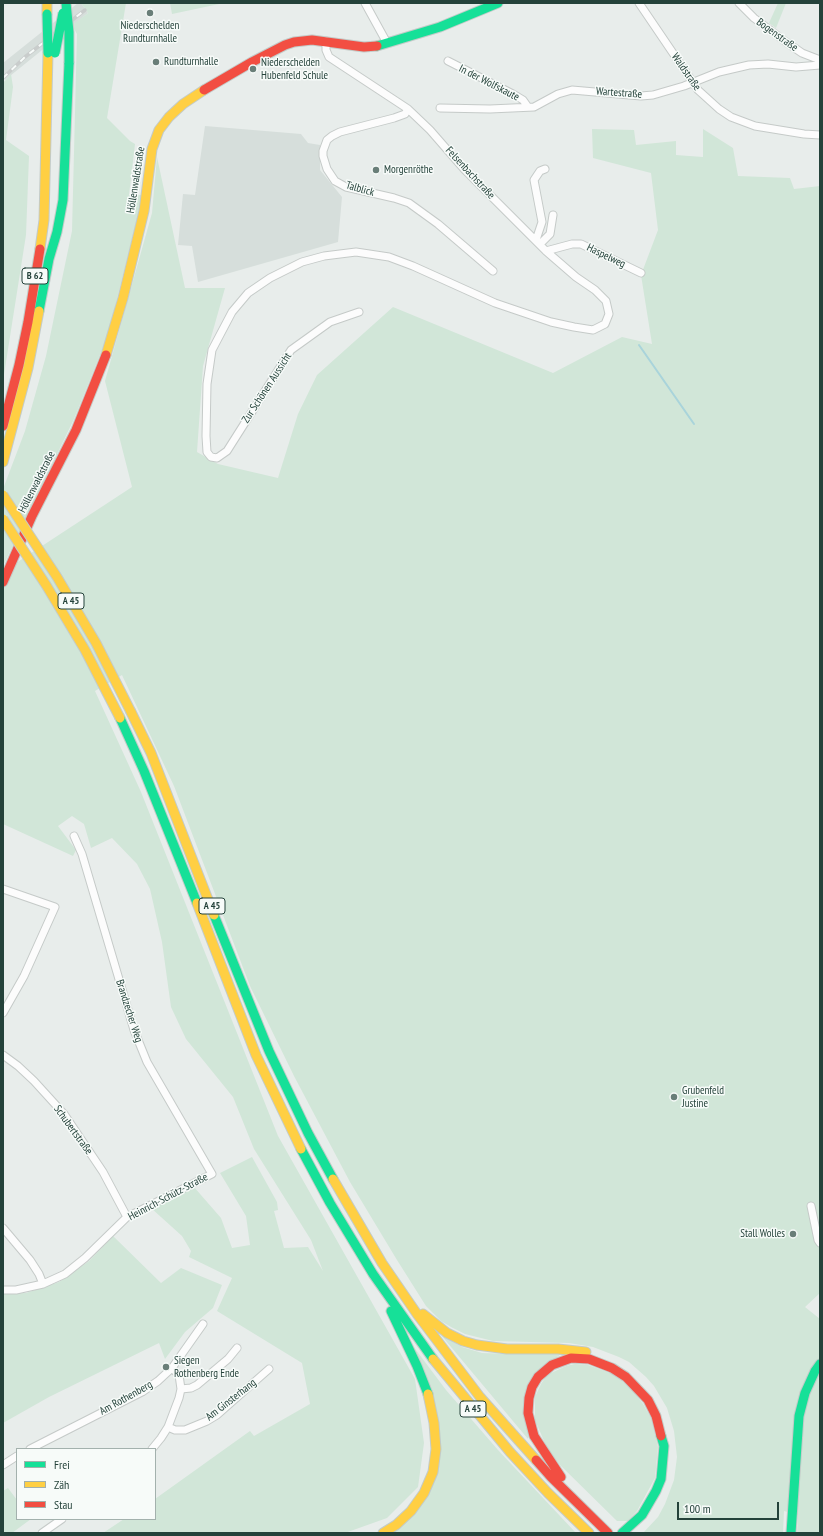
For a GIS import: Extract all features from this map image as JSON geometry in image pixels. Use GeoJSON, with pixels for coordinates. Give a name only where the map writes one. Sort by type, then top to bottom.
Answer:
{"type":"FeatureCollection","features":[{"type":"Feature","properties":{"kind":"main road"},"geometry":{"type":"LineString","coordinates":[[47,3],[51,53]]}},
{"type":"Feature","properties":{"kind":"main road","name":"B 62"},"geometry":{"type":"LineString","coordinates":[[3,426],[19,365],[39,257],[44,220],[51,53],[66,3]]}},
{"type":"Feature","properties":{"kind":"main road","name":"B 62"},"geometry":{"type":"LineString","coordinates":[[3,462],[28,368],[49,259],[57,232],[63,200],[69,63],[66,3]]}},
{"type":"Feature","properties":{"kind":"main road","name":"Höllenwaldstraße"},"geometry":{"type":"LineString","coordinates":[[3,582],[32,516],[76,430],[109,348],[144,211],[151,154],[159,130],[169,117],[183,104],[269,52],[294,42],[312,40],[364,47],[375,47],[440,27],[498,3]]}},
{"type":"Feature","properties":{"kind":"main road","name":"B 62"},"geometry":{"type":"LineString","coordinates":[[49,259],[54,182],[51,53]]}},
{"type":"Feature","properties":{"kind":"main road","name":"A 45"},"geometry":{"type":"LineString","coordinates":[[3,496],[57,577],[96,643],[131,712],[169,797],[243,989],[291,1100],[343,1199],[403,1294],[447,1355],[480,1397],[551,1477],[605,1530]]}},
{"type":"Feature","properties":{"kind":"main road","name":"A 45"},"geometry":{"type":"LineString","coordinates":[[3,519],[46,585],[85,650],[120,718],[156,800],[256,1055],[273,1093],[316,1179],[373,1274],[425,1348],[473,1409],[548,1493],[589,1533]]}},
{"type":"Feature","properties":{"kind":"main road"},"geometry":{"type":"LineString","coordinates":[[373,1274],[417,1366],[432,1411],[436,1436],[436,1455],[433,1472],[424,1493],[407,1515],[396,1525],[383,1533]]}},
{"type":"Feature","properties":{"kind":"main road"},"geometry":{"type":"LineString","coordinates":[[403,1294],[433,1323],[447,1333],[463,1341],[492,1348],[558,1349],[592,1353],[625,1368],[641,1381],[655,1400],[665,1422],[670,1445],[670,1462],[667,1479],[659,1501],[644,1524],[633,1533]]}},
{"type":"Feature","properties":{"kind":"main road"},"geometry":{"type":"LineString","coordinates":[[589,1515],[542,1450],[532,1429],[528,1413],[530,1393],[538,1377],[552,1365],[571,1358],[583,1358],[600,1363],[612,1368],[626,1377],[648,1400],[656,1416],[664,1446],[661,1479],[642,1515],[622,1533]]}},
{"type":"Feature","properties":{"kind":"main road"},"geometry":{"type":"LineString","coordinates":[[792,1533],[799,1416],[805,1393],[815,1371],[820,1364]]}},
{"type":"Feature","properties":{"kind":"street"},"geometry":{"type":"LineString","coordinates":[[365,3],[387,43]]}},
{"type":"Feature","properties":{"kind":"street","name":"Waldstraße"},"geometry":{"type":"LineString","coordinates":[[639,3],[693,83],[708,100],[731,117],[743,122],[775,130],[820,135]]}},
{"type":"Feature","properties":{"kind":"street","name":"Bogenstraße"},"geometry":{"type":"LineString","coordinates":[[739,3],[754,18],[792,46],[809,57],[820,60]]}},
{"type":"Feature","properties":{"kind":"street","name":"Felsenbachstraße"},"geometry":{"type":"LineString","coordinates":[[207,452],[206,436],[209,369],[212,350],[222,330],[232,312],[248,293],[270,278],[302,262],[324,256],[356,252],[389,258],[414,266],[495,303],[551,322],[593,330],[605,324],[609,314],[606,301],[546,251],[464,169],[430,130],[408,110],[329,57],[326,50],[326,41]]}},
{"type":"Feature","properties":{"kind":"street","name":"In der Wolfskaute"},"geometry":{"type":"LineString","coordinates":[[448,62],[513,94],[523,100],[528,107]]}},
{"type":"Feature","properties":{"kind":"street","name":"Wartestraße"},"geometry":{"type":"LineString","coordinates":[[440,108],[490,109],[534,107],[558,94],[572,90],[641,96],[684,86],[719,72],[749,65],[768,64],[796,67],[820,65]]}},
{"type":"Feature","properties":{"kind":"street","name":"Talblick"},"geometry":{"type":"LineString","coordinates":[[408,110],[405,114],[394,118],[340,132],[332,136],[327,140],[323,151],[327,169],[335,181],[346,187],[409,203],[438,224],[493,271]]}},
{"type":"Feature","properties":{"kind":"street"},"geometry":{"type":"LineString","coordinates":[[538,242],[542,222],[534,187],[534,180],[540,171],[545,169]]}},
{"type":"Feature","properties":{"kind":"street"},"geometry":{"type":"LineString","coordinates":[[538,242],[550,234],[553,215]]}},
{"type":"Feature","properties":{"kind":"street","name":"Haspelweg"},"geometry":{"type":"LineString","coordinates":[[546,251],[572,244],[582,244],[641,273]]}},
{"type":"Feature","properties":{"kind":"street","name":"Zur Schönen Aussicht"},"geometry":{"type":"LineString","coordinates":[[207,452],[211,457],[217,458],[227,451],[291,350],[330,322],[358,312]]}},
{"type":"Feature","properties":{"kind":"street","name":"Brandzecher Weg"},"geometry":{"type":"LineString","coordinates":[[74,836],[82,854],[132,1023],[140,1043],[148,1062],[212,1174]]}},
{"type":"Feature","properties":{"kind":"street"},"geometry":{"type":"LineString","coordinates":[[3,889],[55,907],[24,976],[3,1013]]}},
{"type":"Feature","properties":{"kind":"street","name":"Schubertstraße"},"geometry":{"type":"LineString","coordinates":[[3,1055],[18,1066],[34,1081],[64,1114],[103,1172],[127,1217]]}},
{"type":"Feature","properties":{"kind":"street","name":"Heinrich-Schütz-Straße"},"geometry":{"type":"LineString","coordinates":[[3,1290],[16,1290],[43,1284],[65,1274],[85,1258],[127,1217],[212,1174]]}},
{"type":"Feature","properties":{"kind":"street"},"geometry":{"type":"LineString","coordinates":[[811,1206],[818,1240],[820,1242]]}},
{"type":"Feature","properties":{"kind":"street"},"geometry":{"type":"LineString","coordinates":[[3,1228],[30,1260],[43,1284]]}},
{"type":"Feature","properties":{"kind":"street","name":"Am Rothenberg"},"geometry":{"type":"LineString","coordinates":[[32,1448],[142,1392],[158,1381],[172,1368],[203,1324]]}},
{"type":"Feature","properties":{"kind":"street"},"geometry":{"type":"LineString","coordinates":[[181,1389],[191,1388],[197,1385],[228,1359],[237,1348]]}},
{"type":"Feature","properties":{"kind":"street"},"geometry":{"type":"LineString","coordinates":[[153,1448],[168,1427],[174,1414],[181,1389],[179,1375],[172,1368]]}},
{"type":"Feature","properties":{"kind":"street","name":"Am Ginsterhang"},"geometry":{"type":"LineString","coordinates":[[168,1427],[175,1430],[185,1430],[207,1421],[259,1379],[269,1369]]}},
{"type":"Feature","properties":{"kind":"street"},"geometry":{"type":"LineString","coordinates":[[3,1465],[16,1457]]}},
{"type":"Feature","properties":{"kind":"street"},"geometry":{"type":"LineString","coordinates":[[42,1533],[61,1520]]}},
{"type":"Feature","properties":{"kind":"shaded area"},"geometry":{"type":"Polygon","coordinates":[[[78,3],[81,3],[88,13],[5,80],[3,76],[3,63],[78,3]]]}},
{"type":"Feature","properties":{"kind":"shaded area"},"geometry":{"type":"Polygon","coordinates":[[[205,126],[301,134],[308,143],[320,145],[320,170],[342,197],[338,242],[198,282],[192,246],[178,245],[183,194],[195,195],[205,126]]]}},
{"type":"Feature","properties":{"kind":"green space"},"geometry":{"type":"Polygon","coordinates":[[[81,3],[126,3],[107,118],[130,141],[135,144],[129,195],[143,195],[108,335],[74,419],[3,566],[3,489],[25,431],[46,356],[72,231],[77,34],[72,25],[88,13],[81,3]]]}},
{"type":"Feature","properties":{"kind":"green space"},"geometry":{"type":"Polygon","coordinates":[[[170,3],[224,3],[172,14],[170,3]]]}},
{"type":"Feature","properties":{"kind":"green space"},"geometry":{"type":"Polygon","coordinates":[[[778,3],[786,3],[776,28],[769,23],[778,3]]]}},
{"type":"Feature","properties":{"kind":"green space"},"geometry":{"type":"Polygon","coordinates":[[[11,74],[13,87],[6,140],[29,156],[26,235],[3,381],[3,83],[11,74]]]}},
{"type":"Feature","properties":{"kind":"green space"},"geometry":{"type":"Polygon","coordinates":[[[592,129],[634,130],[636,145],[676,141],[676,155],[703,157],[703,129],[733,148],[738,176],[790,178],[794,189],[820,186],[820,1293],[805,1307],[820,1319],[820,1533],[797,1533],[798,1515],[784,1511],[783,1533],[643,1533],[658,1517],[665,1504],[674,1480],[677,1457],[674,1431],[667,1408],[654,1386],[646,1377],[629,1362],[593,1347],[569,1343],[493,1341],[465,1334],[441,1321],[426,1306],[350,1182],[294,1076],[250,986],[174,786],[122,675],[95,691],[141,792],[278,1136],[415,1379],[424,1443],[418,1487],[387,1518],[345,1533],[103,1533],[122,1520],[156,1520],[156,1498],[250,1431],[254,1436],[310,1404],[302,1363],[217,1311],[232,1278],[189,1257],[191,1251],[182,1236],[151,1208],[194,1187],[221,1218],[232,1248],[250,1245],[246,1216],[220,1173],[252,1157],[277,1202],[278,1210],[274,1211],[284,1248],[308,1247],[323,1271],[311,1240],[254,1149],[233,1097],[186,1039],[171,1007],[162,942],[150,889],[137,864],[112,838],[91,848],[84,824],[72,816],[58,826],[76,850],[73,856],[3,824],[3,589],[16,563],[132,487],[105,381],[152,213],[157,157],[185,288],[225,288],[203,366],[197,452],[218,464],[278,478],[298,414],[317,375],[393,307],[553,373],[622,337],[652,344],[641,275],[658,230],[651,173],[593,158],[592,129]]]}},
{"type":"Feature","properties":{"kind":"green space"},"geometry":{"type":"Polygon","coordinates":[[[113,1236],[161,1283],[181,1268],[222,1285],[213,1308],[185,1332],[165,1359],[159,1343],[49,1397],[3,1423],[3,1294],[26,1293],[59,1282],[89,1261],[113,1236]]]}},
{"type":"Feature","properties":{"kind":"green space"},"geometry":{"type":"Polygon","coordinates":[[[404,1334],[446,1390],[498,1450],[576,1533],[388,1533],[409,1517],[438,1448],[404,1334]]]}},
{"type":"Feature","properties":{"kind":"green space"},"geometry":{"type":"Polygon","coordinates":[[[441,1335],[462,1347],[482,1353],[561,1354],[532,1377],[528,1439],[441,1335]]]}},
{"type":"Feature","properties":{"kind":"green space"},"geometry":{"type":"Polygon","coordinates":[[[575,1364],[588,1365],[610,1373],[622,1381],[634,1392],[651,1418],[658,1447],[655,1478],[637,1511],[628,1521],[617,1521],[560,1465],[547,1448],[535,1420],[535,1397],[547,1375],[566,1366],[575,1364]]]}},
{"type":"Feature","properties":{"kind":"green space"},"geometry":{"type":"Polygon","coordinates":[[[8,1488],[16,1499],[16,1520],[30,1520],[12,1533],[3,1533],[3,1491],[8,1488]]]}},
{"type":"Feature","properties":{"kind":"waterway"},"geometry":{"type":"LineString","coordinates":[[639,345],[694,424]]}},
{"type":"Feature","properties":{"kind":"railway"},"geometry":{"type":"LineString","coordinates":[[3,78],[25,57],[85,10]]}},
{"type":"Feature","properties":{"kind":"traffic: fast"},"geometry":{"type":"LineString","coordinates":[[66,3],[69,32],[69,63]]}},
{"type":"Feature","properties":{"kind":"traffic: fast"},"geometry":{"type":"LineString","coordinates":[[377,46],[440,27],[498,3]]}},
{"type":"Feature","properties":{"kind":"traffic: fast"},"geometry":{"type":"LineString","coordinates":[[55,53],[63,13]]}},
{"type":"Feature","properties":{"kind":"traffic: fast"},"geometry":{"type":"LineString","coordinates":[[47,14],[48,53]]}},
{"type":"Feature","properties":{"kind":"traffic: fast"},"geometry":{"type":"LineString","coordinates":[[39,311],[49,259],[57,232],[63,200],[69,63]]}},
{"type":"Feature","properties":{"kind":"traffic: fast"},"geometry":{"type":"LineString","coordinates":[[120,718],[144,771],[197,903]]}},
{"type":"Feature","properties":{"kind":"traffic: fast"},"geometry":{"type":"LineString","coordinates":[[214,915],[269,1051],[308,1133],[333,1179]]}},
{"type":"Feature","properties":{"kind":"traffic: fast"},"geometry":{"type":"LineString","coordinates":[[301,1149],[330,1203],[373,1274],[433,1359]]}},
{"type":"Feature","properties":{"kind":"traffic: fast"},"geometry":{"type":"LineString","coordinates":[[391,1311],[417,1366],[428,1394]]}},
{"type":"Feature","properties":{"kind":"traffic: fast"},"geometry":{"type":"LineString","coordinates":[[791,1533],[799,1416],[805,1393],[815,1371],[820,1364]]}},
{"type":"Feature","properties":{"kind":"traffic: fast"},"geometry":{"type":"LineString","coordinates":[[622,1533],[642,1515],[661,1479],[664,1446],[661,1436]]}},
{"type":"Feature","properties":{"kind":"traffic: slow"},"geometry":{"type":"LineString","coordinates":[[47,3],[47,14]]}},
{"type":"Feature","properties":{"kind":"traffic: slow"},"geometry":{"type":"LineString","coordinates":[[40,249],[44,220],[48,53]]}},
{"type":"Feature","properties":{"kind":"traffic: slow"},"geometry":{"type":"LineString","coordinates":[[106,355],[123,298],[144,211],[152,149],[159,130],[169,117],[183,104],[204,90]]}},
{"type":"Feature","properties":{"kind":"traffic: slow"},"geometry":{"type":"LineString","coordinates":[[3,462],[28,368],[39,311]]}},
{"type":"Feature","properties":{"kind":"traffic: slow"},"geometry":{"type":"LineString","coordinates":[[3,495],[57,577],[96,643],[131,712]]}},
{"type":"Feature","properties":{"kind":"traffic: slow"},"geometry":{"type":"LineString","coordinates":[[3,519],[46,585],[85,650],[120,718]]}},
{"type":"Feature","properties":{"kind":"traffic: slow"},"geometry":{"type":"LineString","coordinates":[[131,712],[151,753],[214,915]]}},
{"type":"Feature","properties":{"kind":"traffic: slow"},"geometry":{"type":"LineString","coordinates":[[197,903],[256,1055],[301,1149]]}},
{"type":"Feature","properties":{"kind":"traffic: slow"},"geometry":{"type":"LineString","coordinates":[[333,1179],[382,1263],[417,1314],[480,1397],[536,1460]]}},
{"type":"Feature","properties":{"kind":"traffic: slow"},"geometry":{"type":"LineString","coordinates":[[423,1314],[447,1333],[463,1341],[477,1345],[507,1349],[558,1349],[586,1352]]}},
{"type":"Feature","properties":{"kind":"traffic: slow"},"geometry":{"type":"LineString","coordinates":[[433,1359],[510,1452],[548,1493],[589,1533]]}},
{"type":"Feature","properties":{"kind":"traffic: slow"},"geometry":{"type":"LineString","coordinates":[[383,1533],[396,1525],[411,1511],[424,1493],[433,1472],[436,1449],[434,1423],[428,1394]]}},
{"type":"Feature","properties":{"kind":"traffic: jam"},"geometry":{"type":"LineString","coordinates":[[204,90],[252,62],[294,42],[312,40],[364,47],[377,46]]}},
{"type":"Feature","properties":{"kind":"traffic: jam"},"geometry":{"type":"LineString","coordinates":[[3,426],[19,365],[28,322],[40,249]]}},
{"type":"Feature","properties":{"kind":"traffic: jam"},"geometry":{"type":"LineString","coordinates":[[3,582],[32,516],[76,430],[106,355]]}},
{"type":"Feature","properties":{"kind":"traffic: jam"},"geometry":{"type":"LineString","coordinates":[[561,1477],[534,1436],[528,1413],[529,1398],[532,1387],[538,1377],[552,1365],[571,1358],[589,1359],[612,1368],[626,1377],[648,1400],[656,1416],[661,1436]]}},
{"type":"Feature","properties":{"kind":"traffic: jam"},"geometry":{"type":"LineString","coordinates":[[536,1460],[551,1477],[608,1533]]}},
{"type":"Feature","properties":{"kind":"place","name":"Niederschelden Rundturnhalle"},"geometry":{"type":"Point","coordinates":[150,13]}},
{"type":"Feature","properties":{"kind":"place","name":"Rundturnhalle"},"geometry":{"type":"Point","coordinates":[156,62]}},
{"type":"Feature","properties":{"kind":"place","name":"Niederschelden Hubenfeld Schule"},"geometry":{"type":"Point","coordinates":[253,69]}},
{"type":"Feature","properties":{"kind":"place","name":"Morgenröthe"},"geometry":{"type":"Point","coordinates":[376,170]}},
{"type":"Feature","properties":{"kind":"place","name":"Grubenfeld Justine"},"geometry":{"type":"Point","coordinates":[674,1097]}},
{"type":"Feature","properties":{"kind":"place","name":"Stall Wolles"},"geometry":{"type":"Point","coordinates":[793,1234]}},
{"type":"Feature","properties":{"kind":"place","name":"Siegen Rothenberg Ende"},"geometry":{"type":"Point","coordinates":[166,1367]}}]}
